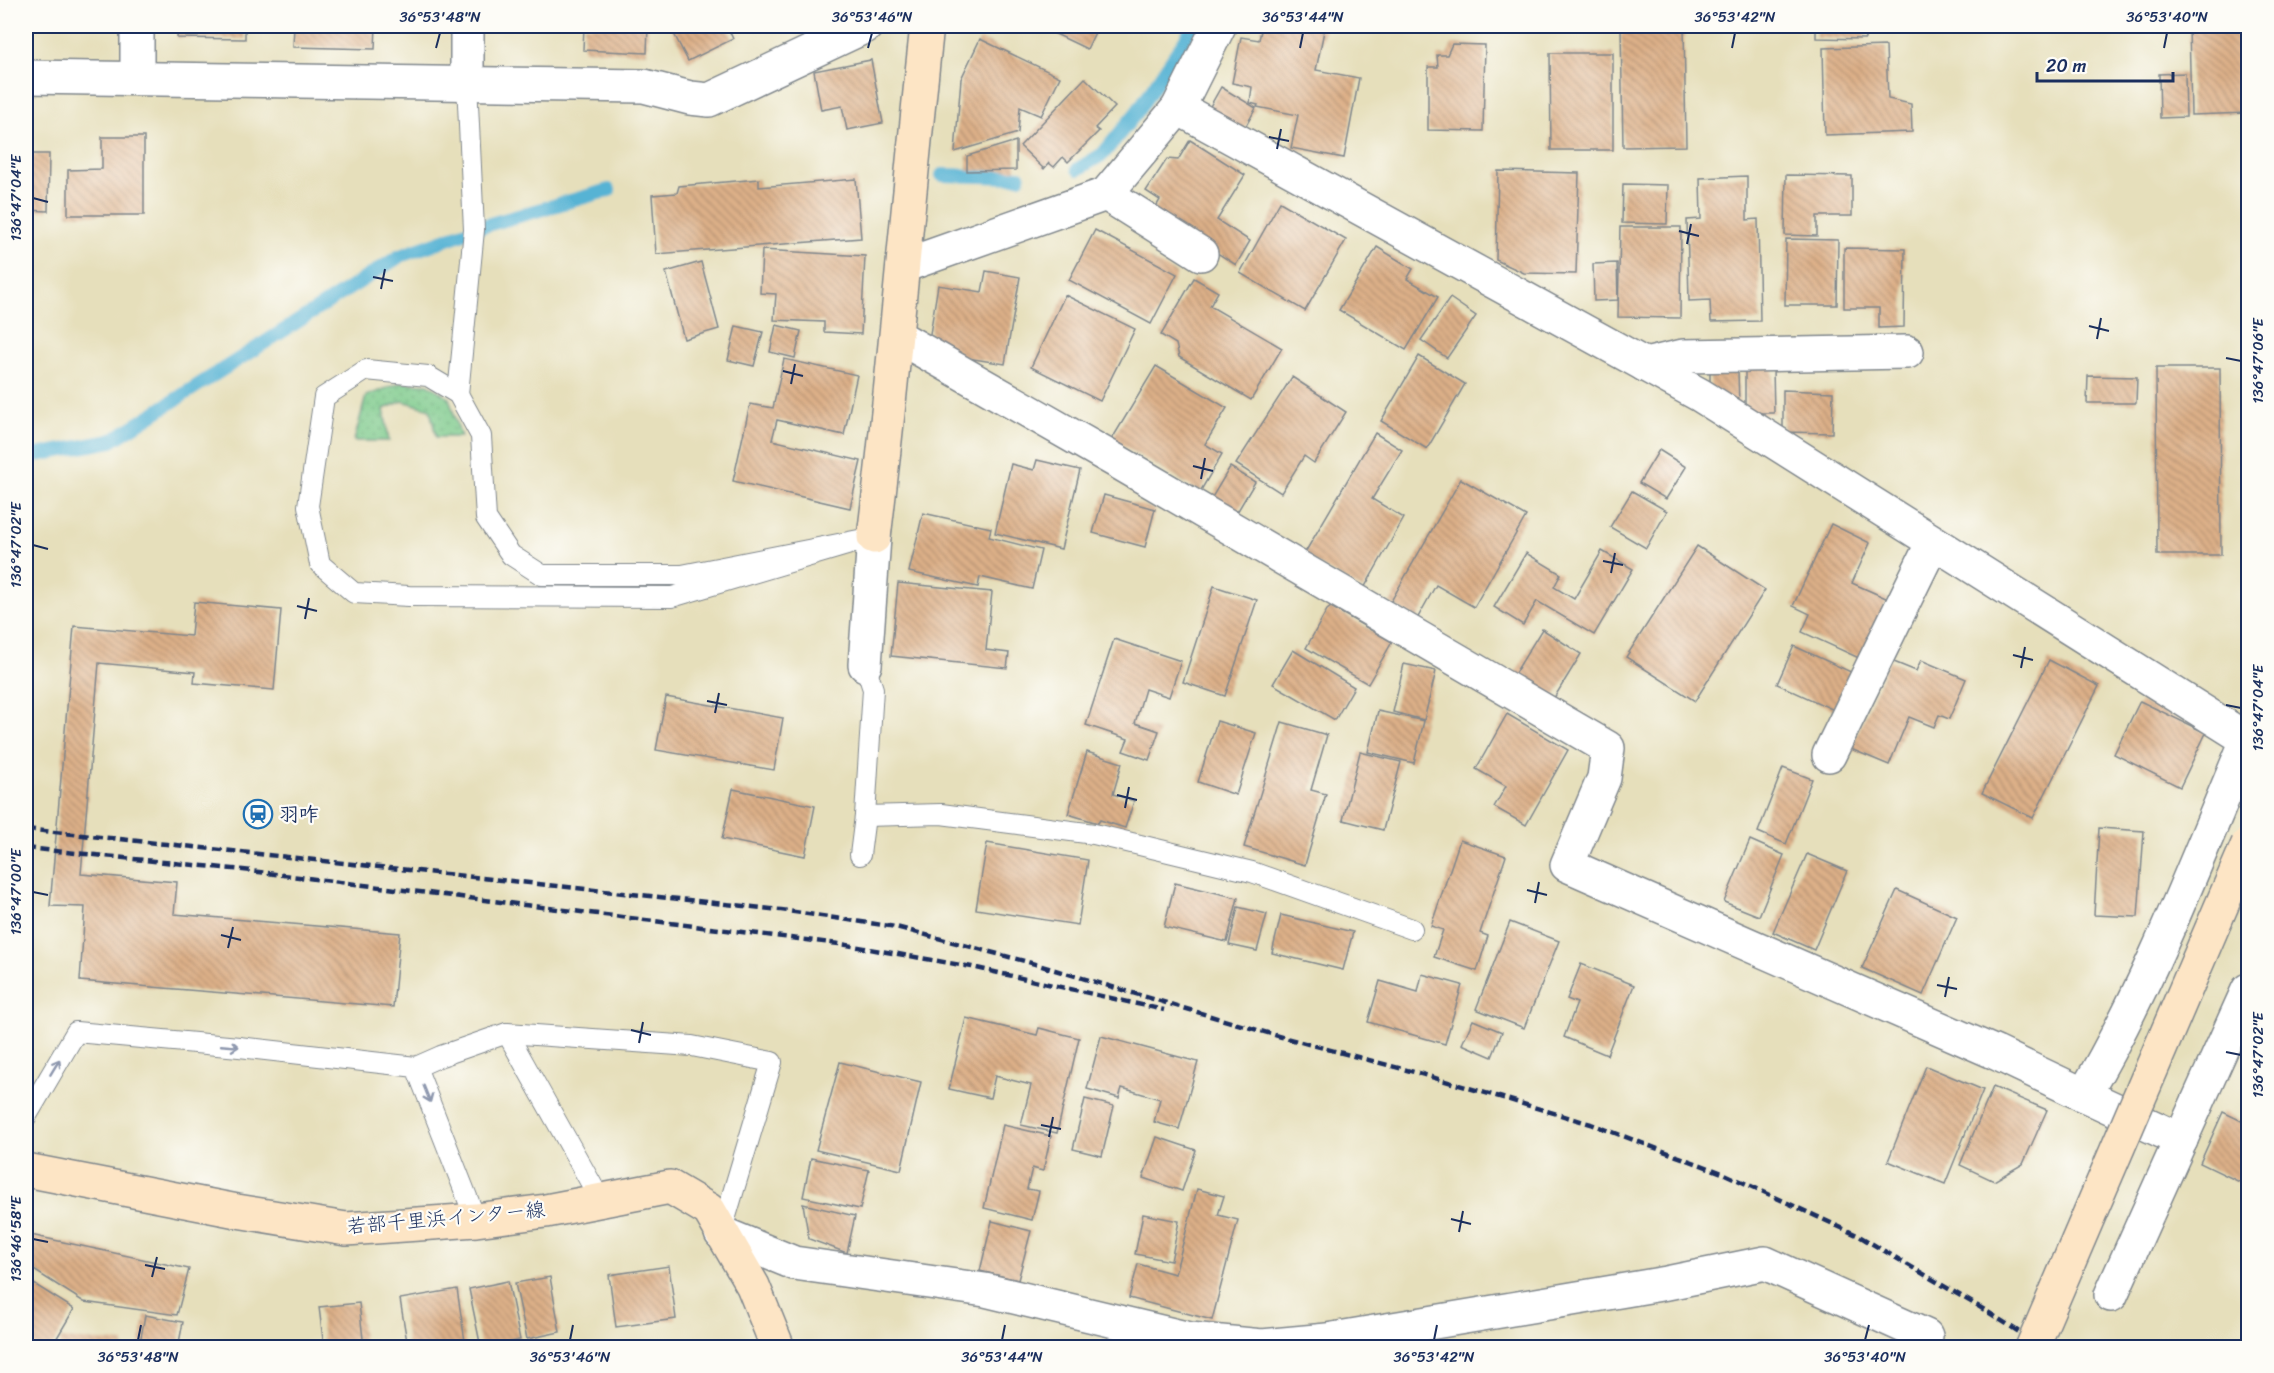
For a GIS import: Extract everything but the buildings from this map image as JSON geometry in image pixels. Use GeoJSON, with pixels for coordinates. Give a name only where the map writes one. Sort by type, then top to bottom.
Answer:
{"type":"FeatureCollection","features":[{"type":"Feature","properties":{"kind":"street"},"geometry":{"type":"LineString","coordinates":[[137,26],[137,78]]}},
{"type":"Feature","properties":{"kind":"street"},"geometry":{"type":"LineString","coordinates":[[467,26],[467,83]]}},
{"type":"Feature","properties":{"kind":"street"},"geometry":{"type":"LineString","coordinates":[[26,76],[644,86],[690,98],[709,100],[866,26]]}},
{"type":"Feature","properties":{"kind":"street"},"geometry":{"type":"LineString","coordinates":[[865,665],[874,537],[897,336],[927,26]]}},
{"type":"Feature","properties":{"kind":"street"},"geometry":{"type":"LineString","coordinates":[[903,267],[1106,194],[1178,108],[1219,26]]}},
{"type":"Feature","properties":{"kind":"street"},"geometry":{"type":"LineString","coordinates":[[1178,108],[1700,395],[2248,739],[2178,909],[2101,1067],[2084,1095]]}},
{"type":"Feature","properties":{"kind":"street"},"geometry":{"type":"LineString","coordinates":[[1106,194],[1201,254]]}},
{"type":"Feature","properties":{"kind":"street"},"geometry":{"type":"LineString","coordinates":[[897,336],[1608,748],[1604,778],[1567,865],[1996,1053],[2181,1140]]}},
{"type":"Feature","properties":{"kind":"street"},"geometry":{"type":"LineString","coordinates":[[1645,365],[1683,356],[1907,352]]}},
{"type":"Feature","properties":{"kind":"street"},"geometry":{"type":"LineString","coordinates":[[1829,755],[1933,542]]}},
{"type":"Feature","properties":{"kind":"street"},"geometry":{"type":"LineString","coordinates":[[2032,1347],[2248,844]]}},
{"type":"Feature","properties":{"kind":"street"},"geometry":{"type":"LineString","coordinates":[[2111,1295],[2248,990]]}},
{"type":"Feature","properties":{"kind":"street","name":"若部千里浜インター線"},"geometry":{"type":"LineString","coordinates":[[26,1170],[237,1211],[346,1229],[476,1220],[546,1211],[670,1187],[709,1210],[753,1286],[776,1343]]}},
{"type":"Feature","properties":{"kind":"street"},"geometry":{"type":"LineString","coordinates":[[721,1233],[794,1263],[985,1290],[1190,1339],[1262,1346],[1327,1340],[1667,1283],[1765,1263],[1926,1336],[1921,1347]]}},
{"type":"Feature","properties":{"kind":"lane"},"geometry":{"type":"LineString","coordinates":[[458,394],[474,230],[467,83]]}},
{"type":"Feature","properties":{"kind":"lane"},"geometry":{"type":"LineString","coordinates":[[366,370],[428,376],[458,394],[481,436],[486,518],[511,555],[542,575],[682,575],[874,537],[672,597],[409,596],[354,593],[320,564],[308,506],[324,397],[366,370]]}},
{"type":"Feature","properties":{"kind":"lane"},"geometry":{"type":"LineString","coordinates":[[860,855],[865,816],[873,688],[865,665]]}},
{"type":"Feature","properties":{"kind":"lane"},"geometry":{"type":"LineString","coordinates":[[865,816],[941,814],[1094,834],[1252,872],[1412,929]]}},
{"type":"Feature","properties":{"kind":"lane"},"geometry":{"type":"LineString","coordinates":[[26,1117],[76,1032],[416,1067],[507,1033],[692,1046],[772,1062],[721,1233]]}},
{"type":"Feature","properties":{"kind":"lane"},"geometry":{"type":"LineString","coordinates":[[507,1033],[601,1201]]}},
{"type":"Feature","properties":{"kind":"lane"},"geometry":{"type":"LineString","coordinates":[[416,1067],[476,1220]]}},
{"type":"Feature","properties":{"kind":"green space"},"geometry":{"type":"Polygon","coordinates":[[[400,383],[428,384],[449,398],[461,437],[436,437],[430,409],[403,401],[384,409],[389,441],[354,441],[366,396],[400,383]]]}},
{"type":"Feature","properties":{"kind":"waterway"},"geometry":{"type":"LineString","coordinates":[[1078,169],[1103,154],[1137,112],[1194,26]]}},
{"type":"Feature","properties":{"kind":"waterway"},"geometry":{"type":"LineString","coordinates":[[942,175],[1019,177]]}},
{"type":"Feature","properties":{"kind":"waterway"},"geometry":{"type":"LineString","coordinates":[[26,457],[111,441],[400,256],[483,226],[609,190]]}},
{"type":"Feature","properties":{"kind":"railway"},"geometry":{"type":"LineString","coordinates":[[26,829],[781,910],[896,927],[1028,962],[1278,1036],[1418,1073],[1591,1124],[1725,1174],[1859,1236],[2044,1348]]}},
{"type":"Feature","properties":{"kind":"railway"},"geometry":{"type":"LineString","coordinates":[[26,848],[243,870],[847,945],[972,967],[1164,1010]]}},
{"type":"Feature","properties":{"kind":"place","name":"羽咋"},"geometry":{"type":"Point","coordinates":[258,814]}}]}
